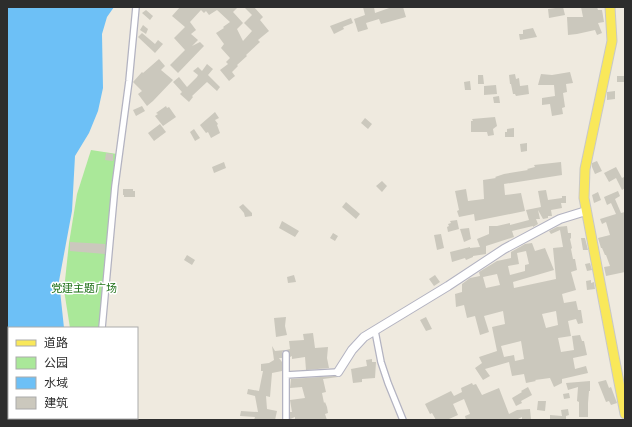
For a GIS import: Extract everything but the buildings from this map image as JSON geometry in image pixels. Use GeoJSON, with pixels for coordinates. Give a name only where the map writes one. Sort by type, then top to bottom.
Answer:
{"type":"FeatureCollection","features":[{"type":"Feature","properties":{"kind":"main road"},"geometry":{"type":"LineString","coordinates":[[610,7],[612,41],[585,169],[584,198],[625,414]]}},
{"type":"Feature","properties":{"kind":"street"},"geometry":{"type":"LineString","coordinates":[[102,327],[114,186],[129,81],[136,7]]}},
{"type":"Feature","properties":{"kind":"street"},"geometry":{"type":"LineString","coordinates":[[286,375],[338,372],[352,350],[364,337],[448,286],[504,249],[560,219],[586,211]]}},
{"type":"Feature","properties":{"kind":"street"},"geometry":{"type":"LineString","coordinates":[[375,330],[381,362],[402,420]]}},
{"type":"Feature","properties":{"kind":"street"},"geometry":{"type":"LineString","coordinates":[[286,354],[286,420]]}},
{"type":"Feature","properties":{"kind":"green space","name":"党建主题广场"},"geometry":{"type":"Polygon","coordinates":[[[91,150],[117,154],[100,327],[70,327],[64,290],[69,243],[77,194],[91,150]]]}},
{"type":"Feature","properties":{"kind":"water"},"geometry":{"type":"Polygon","coordinates":[[[7,7],[114,7],[107,17],[102,34],[103,88],[98,111],[89,133],[75,156],[72,211],[59,281],[64,327],[8,327],[8,419],[79,420],[7,420],[7,7]]]}}]}
